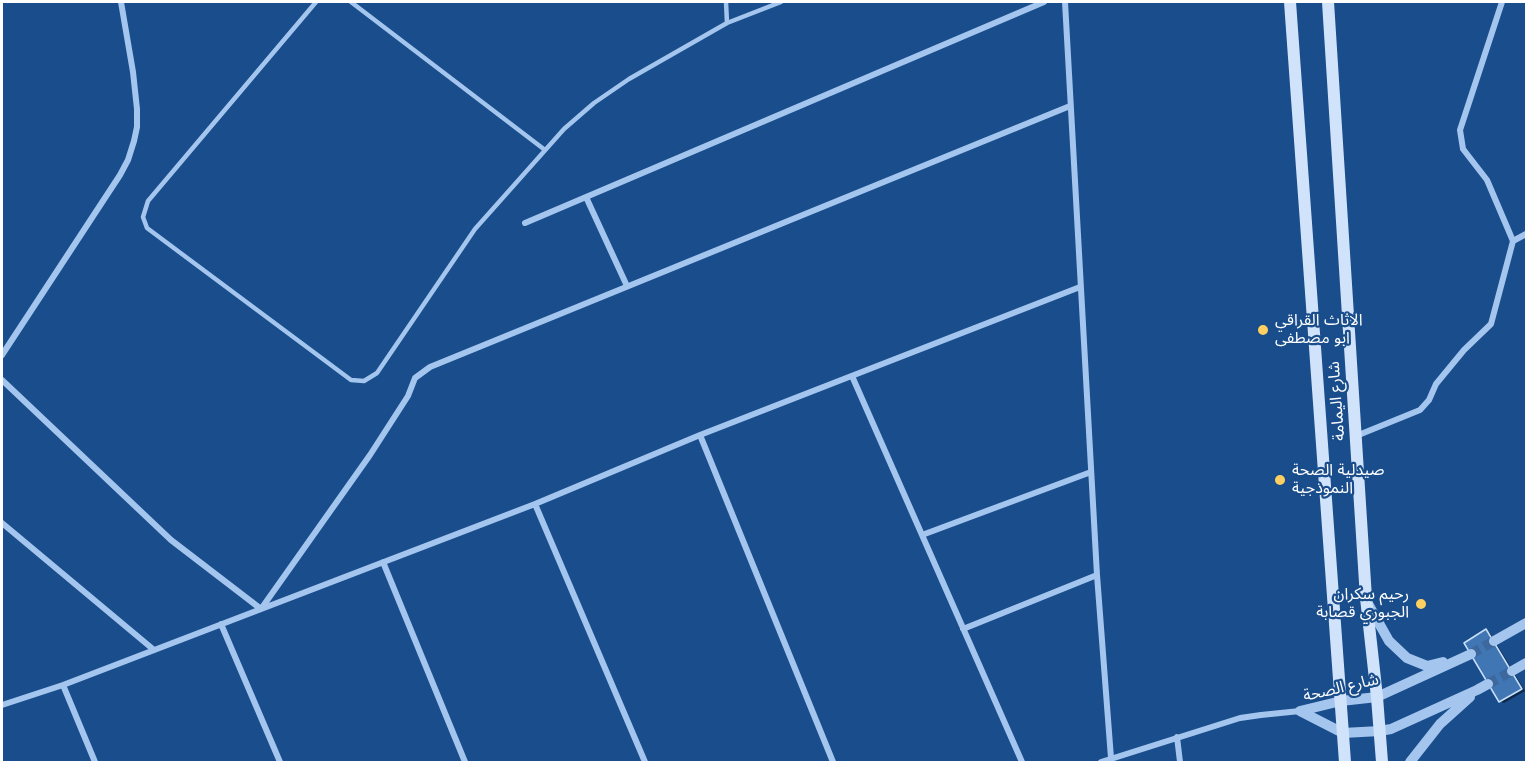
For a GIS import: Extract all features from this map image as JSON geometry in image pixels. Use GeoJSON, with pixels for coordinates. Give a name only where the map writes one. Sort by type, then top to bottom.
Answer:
{"type":"FeatureCollection","features":[{"type":"Feature","properties":{"kind":"main road","name":"شارع اليمامة"},"geometry":{"type":"LineString","coordinates":[[1290,2],[1345,762]]}},
{"type":"Feature","properties":{"kind":"main road","name":"شارع اليمامة"},"geometry":{"type":"LineString","coordinates":[[1328,2],[1366,598],[1382,762]]}},
{"type":"Feature","properties":{"kind":"street"},"geometry":{"type":"LineString","coordinates":[[2,356],[128,160],[137,127],[132,72],[121,2]]}},
{"type":"Feature","properties":{"kind":"street"},"geometry":{"type":"LineString","coordinates":[[525,223],[1044,2]]}},
{"type":"Feature","properties":{"kind":"street"},"geometry":{"type":"LineString","coordinates":[[1065,2],[1097,575],[1111,758]]}},
{"type":"Feature","properties":{"kind":"street"},"geometry":{"type":"LineString","coordinates":[[1356,436],[1420,410],[1430,400],[1436,384],[1464,350],[1491,324],[1513,241],[1487,180],[1463,149],[1460,130],[1502,2]]}},
{"type":"Feature","properties":{"kind":"street"},"geometry":{"type":"LineString","coordinates":[[261,609],[370,455],[408,396],[415,378],[430,366],[1070,106]]}},
{"type":"Feature","properties":{"kind":"street"},"geometry":{"type":"LineString","coordinates":[[586,197],[627,286]]}},
{"type":"Feature","properties":{"kind":"street"},"geometry":{"type":"LineString","coordinates":[[1513,241],[1527,234]]}},
{"type":"Feature","properties":{"kind":"street"},"geometry":{"type":"LineString","coordinates":[[2,705],[63,685],[535,504],[700,435],[1080,287]]}},
{"type":"Feature","properties":{"kind":"street"},"geometry":{"type":"LineString","coordinates":[[852,376],[1022,762]]}},
{"type":"Feature","properties":{"kind":"street"},"geometry":{"type":"LineString","coordinates":[[2,380],[171,540],[261,609]]}},
{"type":"Feature","properties":{"kind":"street"},"geometry":{"type":"LineString","coordinates":[[700,435],[833,762]]}},
{"type":"Feature","properties":{"kind":"street"},"geometry":{"type":"LineString","coordinates":[[922,536],[1091,472]]}},
{"type":"Feature","properties":{"kind":"street"},"geometry":{"type":"LineString","coordinates":[[535,504],[645,762]]}},
{"type":"Feature","properties":{"kind":"street"},"geometry":{"type":"LineString","coordinates":[[2,524],[154,650]]}},
{"type":"Feature","properties":{"kind":"street"},"geometry":{"type":"LineString","coordinates":[[383,562],[465,762]]}},
{"type":"Feature","properties":{"kind":"street"},"geometry":{"type":"LineString","coordinates":[[963,629],[1097,575]]}},
{"type":"Feature","properties":{"kind":"street","name":"شارع الصحة"},"geometry":{"type":"LineString","coordinates":[[1300,711],[1341,701],[1377,697],[1467,656],[1427,666],[1407,658],[1389,641],[1366,598]]}},
{"type":"Feature","properties":{"kind":"street"},"geometry":{"type":"LineString","coordinates":[[1494,641],[1527,622]]}},
{"type":"Feature","properties":{"kind":"street"},"geometry":{"type":"LineString","coordinates":[[221,624],[280,762]]}},
{"type":"Feature","properties":{"kind":"street"},"geometry":{"type":"LineString","coordinates":[[1512,671],[1527,663]]}},
{"type":"Feature","properties":{"kind":"street"},"geometry":{"type":"LineString","coordinates":[[1343,733],[1390,729],[1488,684]]}},
{"type":"Feature","properties":{"kind":"street"},"geometry":{"type":"LineString","coordinates":[[63,685],[95,762]]}},
{"type":"Feature","properties":{"kind":"street"},"geometry":{"type":"LineString","coordinates":[[1410,762],[1440,724],[1477,690]]}},
{"type":"Feature","properties":{"kind":"street"},"geometry":{"type":"LineString","coordinates":[[1101,762],[1240,718],[1300,711]]}},
{"type":"Feature","properties":{"kind":"street","name":"شارع الصحة"},"geometry":{"type":"LineString","coordinates":[[1300,711],[1343,733]]}},
{"type":"Feature","properties":{"kind":"street"},"geometry":{"type":"LineString","coordinates":[[1177,737],[1180,762]]}},
{"type":"Feature","properties":{"kind":"lane"},"geometry":{"type":"LineString","coordinates":[[316,2],[148,201],[143,217],[147,228],[351,380],[364,381],[377,373],[475,229],[564,129],[594,103],[628,79],[727,23],[781,2]]}},
{"type":"Feature","properties":{"kind":"lane"},"geometry":{"type":"LineString","coordinates":[[351,2],[545,150]]}},
{"type":"Feature","properties":{"kind":"lane"},"geometry":{"type":"LineString","coordinates":[[726,2],[727,23]]}},
{"type":"Feature","properties":{"kind":"building"},"geometry":{"type":"Polygon","coordinates":[[[1486,629],[1522,689],[1499,702],[1464,643],[1486,629]]]}},
{"type":"Feature","properties":{"kind":"tunnel"},"geometry":{"type":"LineString","coordinates":[[1471,654],[1494,641]]}},
{"type":"Feature","properties":{"kind":"tunnel"},"geometry":{"type":"LineString","coordinates":[[1488,684],[1512,671]]}},
{"type":"Feature","properties":{"kind":"place","name":"الاثاث القراقي ابو مصطفى"},"geometry":{"type":"Point","coordinates":[1263,330]}},
{"type":"Feature","properties":{"kind":"place","name":"صيدلية الصحة النموذجية"},"geometry":{"type":"Point","coordinates":[1280,480]}},
{"type":"Feature","properties":{"kind":"place","name":"رحيم سكران الجبوري قصابة"},"geometry":{"type":"Point","coordinates":[1421,604]}}]}
